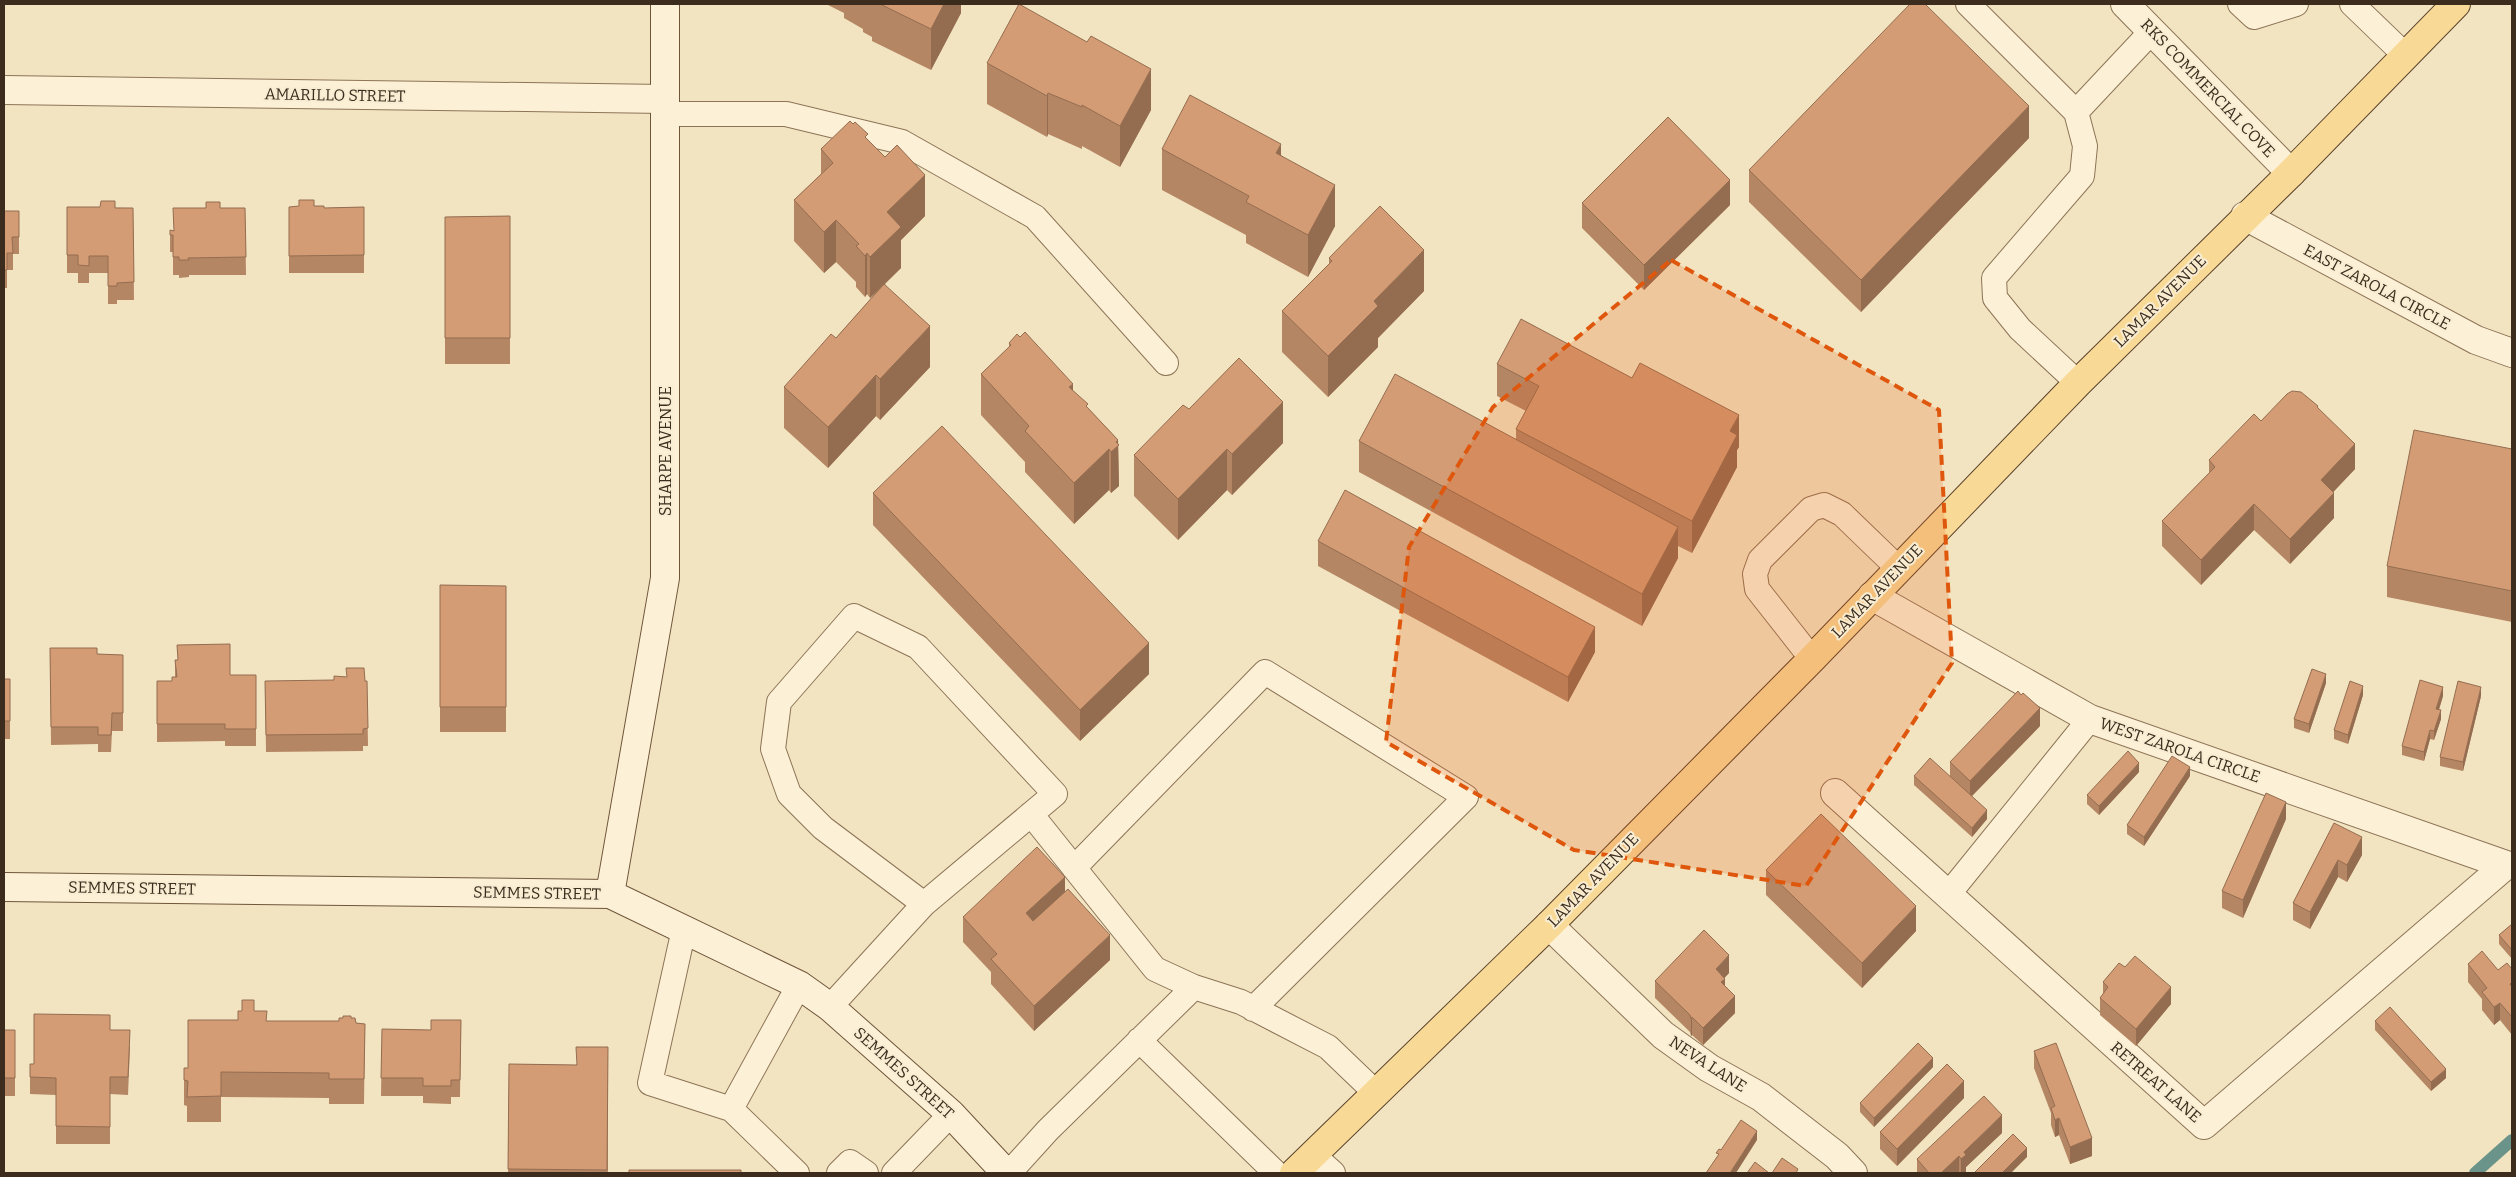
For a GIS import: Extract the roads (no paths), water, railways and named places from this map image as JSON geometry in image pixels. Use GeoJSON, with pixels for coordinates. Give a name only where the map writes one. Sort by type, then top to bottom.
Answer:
{"type":"FeatureCollection","features":[{"type":"Feature","properties":{"kind":"main road","name":"LAMAR AVENUE"},"geometry":{"type":"LineString","coordinates":[[1304,1164],[1549,925],[1812,659],[2078,383],[2245,216],[2291,173],[2456,4]]}},
{"type":"Feature","properties":{"kind":"street","name":"SHARPE AVENUE"},"geometry":{"type":"LineString","coordinates":[[610,894],[665,578],[665,4]]}},
{"type":"Feature","properties":{"kind":"street","name":"RKS COMMERCIAL COVE"},"geometry":{"type":"LineString","coordinates":[[2125,4],[2291,173]]}},
{"type":"Feature","properties":{"kind":"street","name":"AMARILLO STREET"},"geometry":{"type":"LineString","coordinates":[[4,90],[666,107]]}},
{"type":"Feature","properties":{"kind":"street","name":"EAST ZAROLA CIRCLE"},"geometry":{"type":"LineString","coordinates":[[2245,216],[2476,340],[2512,353]]}},
{"type":"Feature","properties":{"kind":"street","name":"WEST ZAROLA CIRCLE"},"geometry":{"type":"LineString","coordinates":[[1872,596],[2090,719],[2506,865]]}},
{"type":"Feature","properties":{"kind":"street","name":"RETREAT LANE"},"geometry":{"type":"LineString","coordinates":[[1835,793],[1947,896],[2204,1125],[2506,865]]}},
{"type":"Feature","properties":{"kind":"street","name":"SEMMES STREET"},"geometry":{"type":"LineString","coordinates":[[4,887],[610,894],[799,985],[830,1007],[951,1114],[1007,1173]]}},
{"type":"Feature","properties":{"kind":"street","name":"NEVA LANE"},"geometry":{"type":"LineString","coordinates":[[1549,925],[1663,1035],[1709,1068],[1761,1097],[1837,1156],[1853,1173]]}},
{"type":"Feature","properties":{"kind":"lane"},"geometry":{"type":"LineString","coordinates":[[1968,4],[2076,112],[2085,146],[2082,176],[1994,278],[1995,298],[2020,329],[2078,383]]}},
{"type":"Feature","properties":{"kind":"lane"},"geometry":{"type":"LineString","coordinates":[[2240,4],[2254,17],[2296,4]]}},
{"type":"Feature","properties":{"kind":"lane"},"geometry":{"type":"LineString","coordinates":[[2352,4],[2405,55]]}},
{"type":"Feature","properties":{"kind":"lane"},"geometry":{"type":"LineString","coordinates":[[2076,112],[2152,31]]}},
{"type":"Feature","properties":{"kind":"lane"},"geometry":{"type":"LineString","coordinates":[[666,107],[786,114],[902,142],[1035,217],[1166,363]]}},
{"type":"Feature","properties":{"kind":"lane"},"geometry":{"type":"LineString","coordinates":[[1812,659],[1758,589],[1755,574],[1760,560],[1811,510],[1824,505],[1842,514],[1899,568]]}},
{"type":"Feature","properties":{"kind":"lane"},"geometry":{"type":"LineString","coordinates":[[830,1007],[924,904],[1055,794],[918,647],[854,616],[779,702],[773,749],[788,794],[823,828],[924,904]]}},
{"type":"Feature","properties":{"kind":"lane"},"geometry":{"type":"LineString","coordinates":[[1074,868],[1265,672],[1466,798],[1253,1009]]}},
{"type":"Feature","properties":{"kind":"lane"},"geometry":{"type":"LineString","coordinates":[[1947,896],[2090,719]]}},
{"type":"Feature","properties":{"kind":"lane"},"geometry":{"type":"LineString","coordinates":[[1031,814],[1155,969],[1194,987],[1240,1002],[1328,1047],[1376,1093]]}},
{"type":"Feature","properties":{"kind":"lane"},"geometry":{"type":"LineString","coordinates":[[684,930],[650,1084],[731,1109],[797,1173]]}},
{"type":"Feature","properties":{"kind":"lane"},"geometry":{"type":"LineString","coordinates":[[731,1109],[799,985]]}},
{"type":"Feature","properties":{"kind":"lane"},"geometry":{"type":"LineString","coordinates":[[1007,1173],[1048,1130],[1194,987]]}},
{"type":"Feature","properties":{"kind":"lane"},"geometry":{"type":"LineString","coordinates":[[1139,1040],[1276,1173]]}},
{"type":"Feature","properties":{"kind":"lane"},"geometry":{"type":"LineString","coordinates":[[894,1173],[951,1114]]}},
{"type":"Feature","properties":{"kind":"lane"},"geometry":{"type":"LineString","coordinates":[[839,1173],[850,1162],[866,1173]]}},
{"type":"Feature","properties":{"kind":"lane"},"geometry":{"type":"LineString","coordinates":[[1304,1164],[1333,1173]]}},
{"type":"Feature","properties":{"kind":"waterway"},"geometry":{"type":"LineString","coordinates":[[2475,1173],[2512,1140]]}}]}
